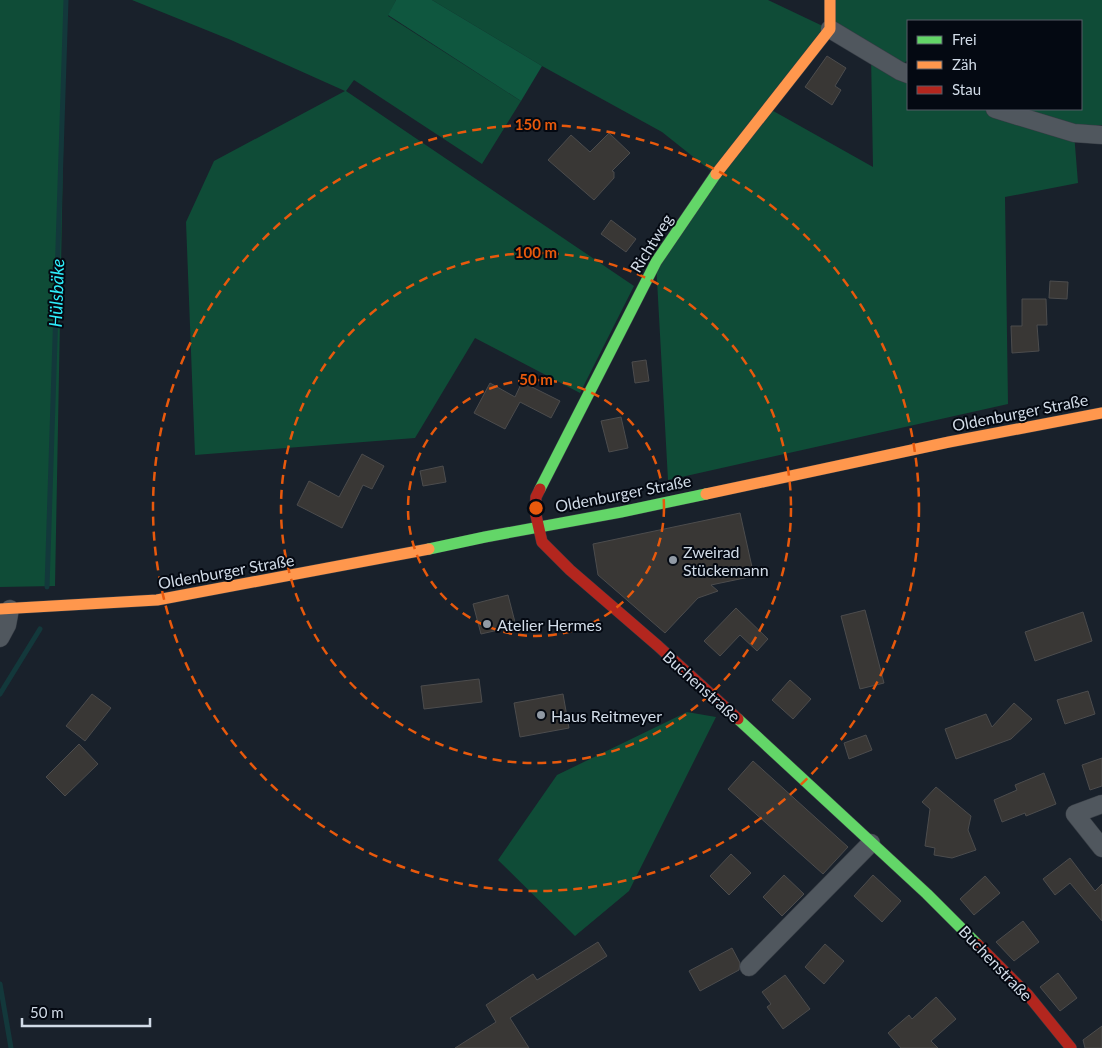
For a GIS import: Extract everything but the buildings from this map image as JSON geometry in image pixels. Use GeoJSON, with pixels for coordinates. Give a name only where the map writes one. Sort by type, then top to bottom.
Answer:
{"type":"FeatureCollection","features":[{"type":"Feature","properties":{"kind":"street"},"geometry":{"type":"LineString","coordinates":[[830,0],[830,29],[907,74]]}},
{"type":"Feature","properties":{"kind":"street","name":"Richtweg"},"geometry":{"type":"LineString","coordinates":[[538,527],[535,512],[536,497],[656,262],[716,175],[830,29]]}},
{"type":"Feature","properties":{"kind":"street"},"geometry":{"type":"LineString","coordinates":[[998,110],[1074,134],[1102,135]]}},
{"type":"Feature","properties":{"kind":"street","name":"Oldenburger Straße"},"geometry":{"type":"LineString","coordinates":[[5,609],[157,600],[621,512],[949,442],[1102,413]]}},
{"type":"Feature","properties":{"kind":"street","name":"Buchenstraße"},"geometry":{"type":"LineString","coordinates":[[538,527],[542,542],[570,570],[733,714],[927,894],[997,962],[1028,995],[1071,1048]]}},
{"type":"Feature","properties":{"kind":"street"},"geometry":{"type":"LineString","coordinates":[[0,638],[7,625],[5,609]]}},
{"type":"Feature","properties":{"kind":"street"},"geometry":{"type":"LineString","coordinates":[[1102,804],[1075,814],[1102,848]]}},
{"type":"Feature","properties":{"kind":"street"},"geometry":{"type":"LineString","coordinates":[[749,967],[871,843]]}},
{"type":"Feature","properties":{"kind":"green space"},"geometry":{"type":"Polygon","coordinates":[[[0,0],[66,0],[55,586],[0,587],[0,0]]]}},
{"type":"Feature","properties":{"kind":"green space"},"geometry":{"type":"Polygon","coordinates":[[[132,0],[396,0],[388,16],[521,101],[482,164],[354,80],[346,91],[634,286],[580,393],[475,338],[415,438],[195,455],[186,222],[214,161],[345,91],[231,40],[132,0]]]}},
{"type":"Feature","properties":{"kind":"green space"},"geometry":{"type":"Polygon","coordinates":[[[396,0],[432,0],[542,66],[521,101],[388,15],[396,0]]]}},
{"type":"Feature","properties":{"kind":"green space"},"geometry":{"type":"Polygon","coordinates":[[[432,0],[768,0],[829,29],[830,0],[1102,0],[1102,125],[1080,127],[1028,110],[1082,110],[1082,20],[907,20],[907,62],[901,71],[907,74],[907,110],[999,110],[1074,133],[1078,183],[1005,197],[1008,404],[668,480],[656,262],[716,175],[662,132],[542,66],[432,0]],[[830,29],[768,108],[873,167],[871,54],[830,29]]]}},
{"type":"Feature","properties":{"kind":"green space"},"geometry":{"type":"Polygon","coordinates":[[[687,712],[716,717],[629,891],[575,936],[498,860],[557,775],[687,712]]]}},
{"type":"Feature","properties":{"kind":"waterway","name":"Hülsbäke"},"geometry":{"type":"LineString","coordinates":[[47,587],[66,0]]}},
{"type":"Feature","properties":{"kind":"waterway","name":"Hülsbäke"},"geometry":{"type":"LineString","coordinates":[[0,694],[40,629]]}},
{"type":"Feature","properties":{"kind":"waterway","name":"Hülsbäke"},"geometry":{"type":"LineString","coordinates":[[0,984],[11,1048]]}},
{"type":"Feature","properties":{"kind":"traffic: fast"},"geometry":{"type":"LineString","coordinates":[[540,489],[656,262],[716,174]]}},
{"type":"Feature","properties":{"kind":"traffic: fast"},"geometry":{"type":"LineString","coordinates":[[429,549],[706,494]]}},
{"type":"Feature","properties":{"kind":"traffic: fast"},"geometry":{"type":"LineString","coordinates":[[738,719],[927,894],[977,944]]}},
{"type":"Feature","properties":{"kind":"traffic: slow"},"geometry":{"type":"LineString","coordinates":[[716,174],[830,29],[830,0]]}},
{"type":"Feature","properties":{"kind":"traffic: slow"},"geometry":{"type":"LineString","coordinates":[[706,494],[949,442],[1102,413]]}},
{"type":"Feature","properties":{"kind":"traffic: slow"},"geometry":{"type":"LineString","coordinates":[[0,609],[157,600],[429,549]]}},
{"type":"Feature","properties":{"kind":"traffic: jam"},"geometry":{"type":"LineString","coordinates":[[540,489],[536,497],[535,511],[542,542],[570,570],[658,646],[738,719]]}},
{"type":"Feature","properties":{"kind":"traffic: jam"},"geometry":{"type":"LineString","coordinates":[[977,944],[1028,995],[1071,1048]]}},
{"type":"Feature","properties":{"kind":"place","name":"Zweirad Stückemann"},"geometry":{"type":"Point","coordinates":[673,560]}},
{"type":"Feature","properties":{"kind":"place","name":"Atelier Hermes"},"geometry":{"type":"Point","coordinates":[487,624]}},
{"type":"Feature","properties":{"kind":"place","name":"Haus Reitmeyer"},"geometry":{"type":"Point","coordinates":[541,715]}}]}
